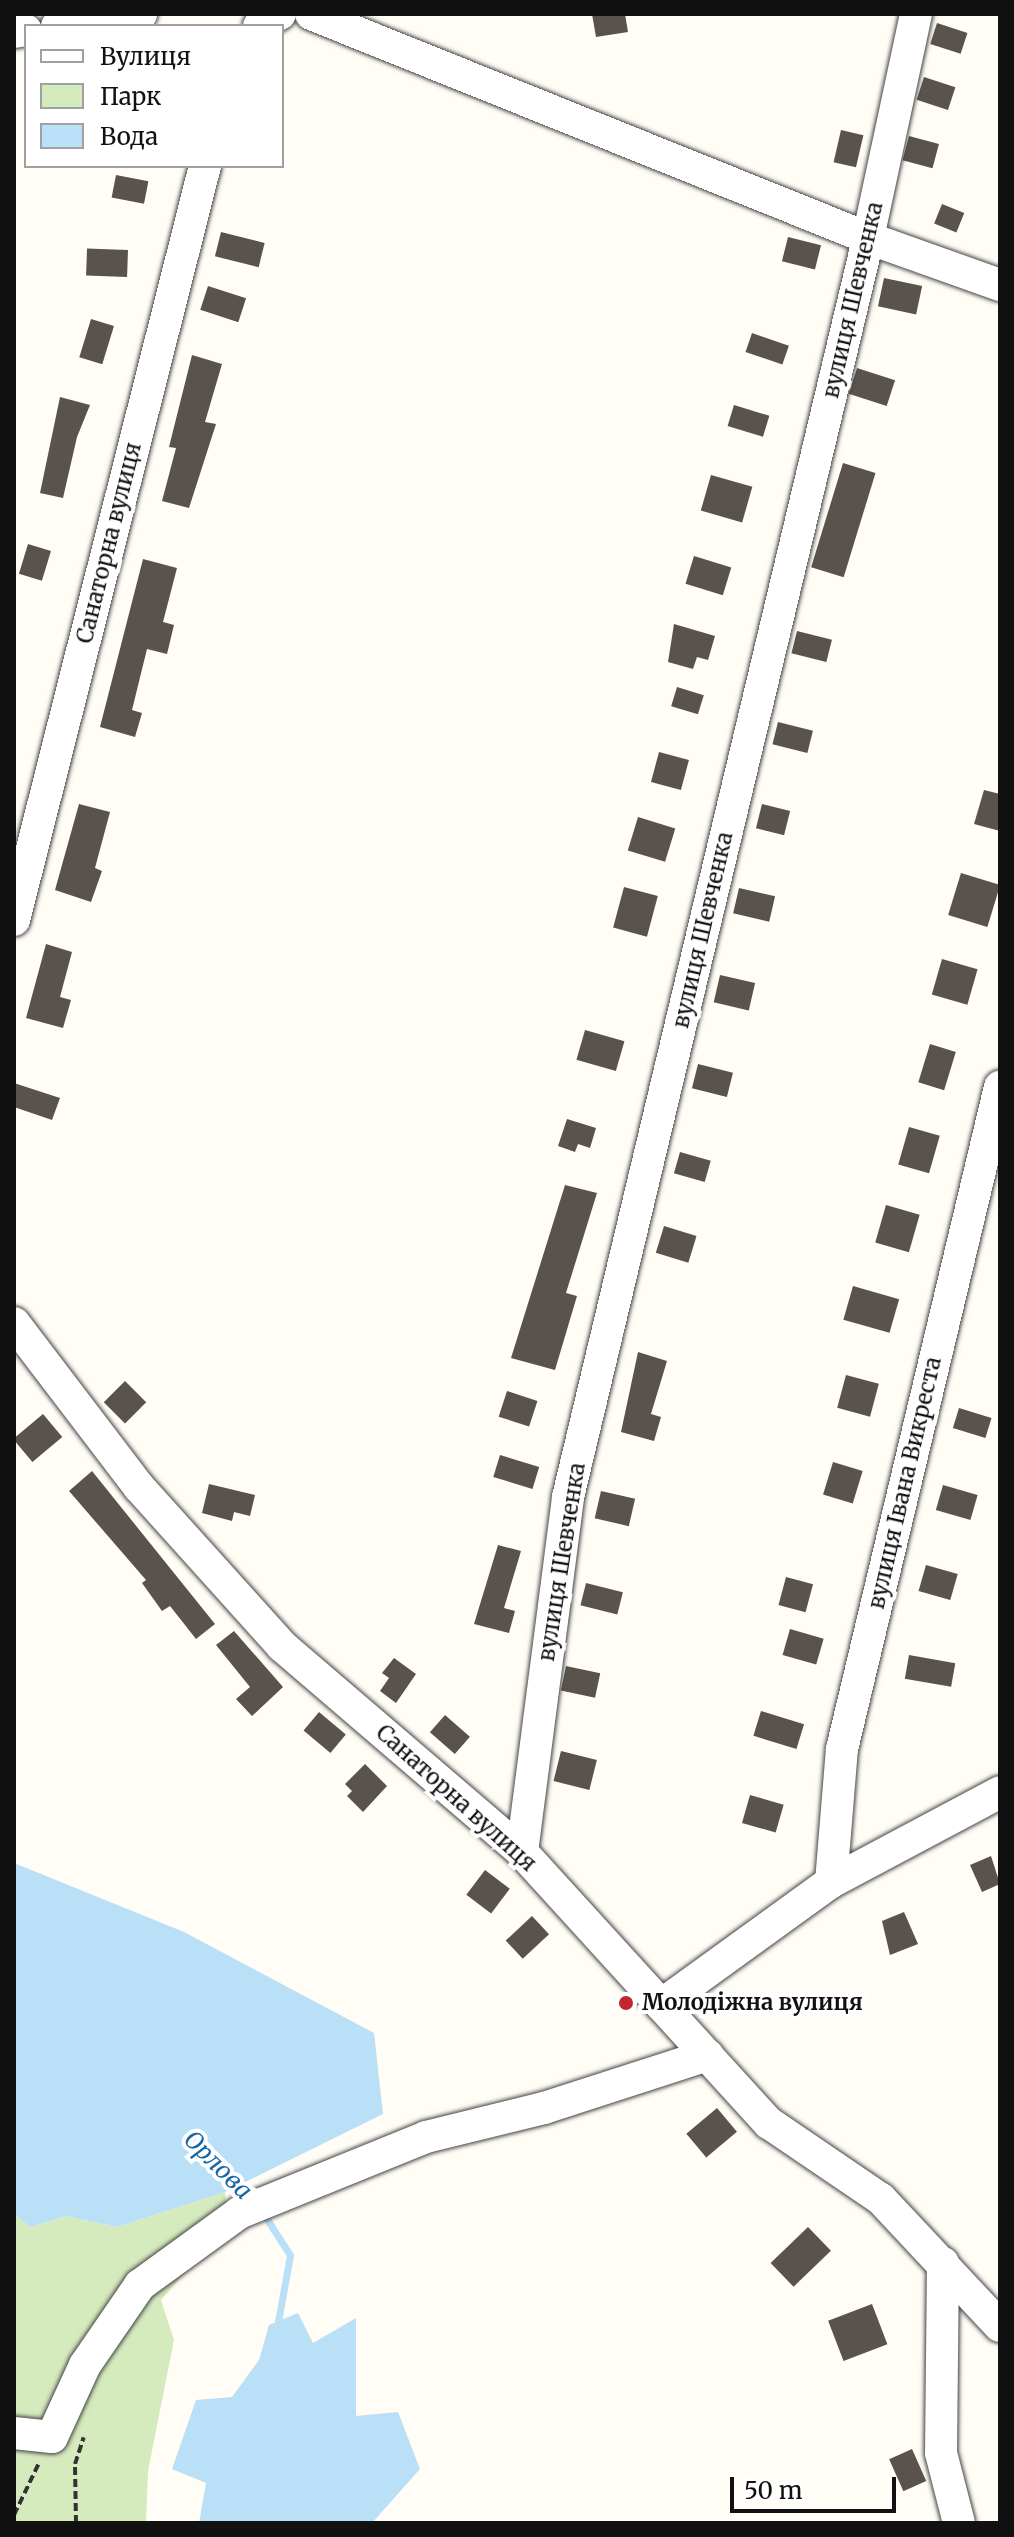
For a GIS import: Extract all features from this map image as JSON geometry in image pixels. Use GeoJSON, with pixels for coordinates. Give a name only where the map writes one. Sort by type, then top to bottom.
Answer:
{"type":"FeatureCollection","features":[{"type":"Feature","properties":{"kind":"street"},"geometry":{"type":"LineString","coordinates":[[71,24],[141,14]]}},
{"type":"Feature","properties":{"kind":"street"},"geometry":{"type":"LineString","coordinates":[[262,24],[280,14]]}},
{"type":"Feature","properties":{"kind":"street"},"geometry":{"type":"LineString","coordinates":[[311,14],[868,238],[1000,285]]}},
{"type":"Feature","properties":{"kind":"street","name":"вулиця Шевченка"},"geometry":{"type":"LineString","coordinates":[[522,1852],[568,1497],[868,238],[916,14]]}},
{"type":"Feature","properties":{"kind":"street","name":"Санаторна вулиця"},"geometry":{"type":"LineString","coordinates":[[14,920],[204,168]]}},
{"type":"Feature","properties":{"kind":"street","name":"вулиця Івана Викреста"},"geometry":{"type":"LineString","coordinates":[[831,1882],[842,1749],[991,1166],[1000,1087]]}},
{"type":"Feature","properties":{"kind":"street","name":"Санаторна вулиця"},"geometry":{"type":"LineString","coordinates":[[14,1323],[139,1487],[282,1646],[522,1852],[769,2123],[881,2199],[943,2263]]}},
{"type":"Feature","properties":{"kind":"street"},"geometry":{"type":"LineString","coordinates":[[661,2005],[831,1882],[1000,1792]]}},
{"type":"Feature","properties":{"kind":"street"},"geometry":{"type":"LineString","coordinates":[[14,2433],[52,2437],[85,2365],[140,2285],[239,2213],[426,2137],[544,2108],[708,2055]]}},
{"type":"Feature","properties":{"kind":"street"},"geometry":{"type":"LineString","coordinates":[[943,2263],[1000,2326]]}},
{"type":"Feature","properties":{"kind":"street"},"geometry":{"type":"LineString","coordinates":[[943,2263],[941,2453],[959,2523]]}},
{"type":"Feature","properties":{"kind":"path"},"geometry":{"type":"LineString","coordinates":[[76,2523],[75,2464],[87,2426]]}},
{"type":"Feature","properties":{"kind":"path"},"geometry":{"type":"LineString","coordinates":[[14,2515],[52,2437]]}},
{"type":"Feature","properties":{"kind":"green space"},"geometry":{"type":"Polygon","coordinates":[[[225,2192],[228,2237],[191,2266],[161,2300],[174,2340],[148,2471],[146,2523],[14,2523],[14,2214],[30,2227],[66,2216],[117,2227],[225,2192]]]}},
{"type":"Feature","properties":{"kind":"water"},"geometry":{"type":"Polygon","coordinates":[[[14,1863],[184,1932],[374,2033],[383,2114],[225,2192],[117,2227],[66,2216],[30,2227],[14,2214],[14,1863]]]}},
{"type":"Feature","properties":{"kind":"water"},"geometry":{"type":"Polygon","coordinates":[[[298,2313],[313,2343],[356,2318],[356,2416],[398,2412],[420,2469],[372,2523],[199,2523],[206,2483],[172,2469],[196,2400],[232,2397],[259,2360],[269,2325],[298,2313]]]}},
{"type":"Feature","properties":{"kind":"building"},"geometry":{"type":"Polygon","coordinates":[[[592,14],[625,14],[628,32],[596,37],[592,14]]]}},
{"type":"Feature","properties":{"kind":"building"},"geometry":{"type":"Polygon","coordinates":[[[937,23],[967,33],[961,54],[930,44],[937,23]]]}},
{"type":"Feature","properties":{"kind":"building"},"geometry":{"type":"Polygon","coordinates":[[[924,77],[955,87],[948,110],[917,100],[924,77]]]}},
{"type":"Feature","properties":{"kind":"building"},"geometry":{"type":"Polygon","coordinates":[[[841,130],[863,135],[856,167],[834,162],[841,130]]]}},
{"type":"Feature","properties":{"kind":"building"},"geometry":{"type":"Polygon","coordinates":[[[909,136],[939,144],[932,168],[903,160],[909,136]]]}},
{"type":"Feature","properties":{"kind":"building"},"geometry":{"type":"Polygon","coordinates":[[[116,175],[148,181],[144,204],[112,198],[116,175]]]}},
{"type":"Feature","properties":{"kind":"building"},"geometry":{"type":"Polygon","coordinates":[[[942,204],[964,213],[956,232],[934,223],[942,204]]]}},
{"type":"Feature","properties":{"kind":"building"},"geometry":{"type":"Polygon","coordinates":[[[221,232],[265,243],[259,267],[215,256],[221,232]]]}},
{"type":"Feature","properties":{"kind":"building"},"geometry":{"type":"Polygon","coordinates":[[[788,237],[821,245],[815,269],[782,261],[788,237]]]}},
{"type":"Feature","properties":{"kind":"building"},"geometry":{"type":"Polygon","coordinates":[[[87,249],[128,250],[127,277],[86,276],[87,249]]]}},
{"type":"Feature","properties":{"kind":"building"},"geometry":{"type":"Polygon","coordinates":[[[884,278],[922,286],[916,314],[878,306],[884,278]]]}},
{"type":"Feature","properties":{"kind":"building"},"geometry":{"type":"Polygon","coordinates":[[[208,286],[246,298],[238,322],[200,310],[208,286]]]}},
{"type":"Feature","properties":{"kind":"building"},"geometry":{"type":"Polygon","coordinates":[[[91,319],[114,326],[102,364],[79,357],[91,319]]]}},
{"type":"Feature","properties":{"kind":"building"},"geometry":{"type":"Polygon","coordinates":[[[752,333],[789,346],[782,365],[745,352],[752,333]]]}},
{"type":"Feature","properties":{"kind":"building"},"geometry":{"type":"Polygon","coordinates":[[[192,355],[222,364],[205,422],[216,424],[189,508],[162,501],[176,448],[169,447],[192,355]]]}},
{"type":"Feature","properties":{"kind":"building"},"geometry":{"type":"Polygon","coordinates":[[[857,368],[895,380],[887,406],[849,394],[857,368]]]}},
{"type":"Feature","properties":{"kind":"building"},"geometry":{"type":"Polygon","coordinates":[[[60,397],[90,405],[77,437],[63,498],[40,493],[60,397]]]}},
{"type":"Feature","properties":{"kind":"building"},"geometry":{"type":"Polygon","coordinates":[[[734,405],[769,416],[763,437],[728,426],[734,405]]]}},
{"type":"Feature","properties":{"kind":"building"},"geometry":{"type":"Polygon","coordinates":[[[843,463],[876,473],[844,577],[811,567],[843,463]]]}},
{"type":"Feature","properties":{"kind":"building"},"geometry":{"type":"Polygon","coordinates":[[[711,475],[752,487],[742,522],[701,511],[711,475]]]}},
{"type":"Feature","properties":{"kind":"building"},"geometry":{"type":"Polygon","coordinates":[[[28,544],[51,551],[42,581],[19,574],[28,544]]]}},
{"type":"Feature","properties":{"kind":"building"},"geometry":{"type":"Polygon","coordinates":[[[694,556],[731,567],[723,595],[686,584],[694,556]]]}},
{"type":"Feature","properties":{"kind":"building"},"geometry":{"type":"Polygon","coordinates":[[[143,559],[177,568],[163,622],[174,625],[167,654],[147,649],[132,710],[142,713],[135,737],[100,727],[143,559]]]}},
{"type":"Feature","properties":{"kind":"building"},"geometry":{"type":"Polygon","coordinates":[[[674,624],[715,636],[708,660],[697,657],[693,669],[668,662],[674,624]]]}},
{"type":"Feature","properties":{"kind":"building"},"geometry":{"type":"Polygon","coordinates":[[[797,631],[832,640],[826,662],[791,653],[797,631]]]}},
{"type":"Feature","properties":{"kind":"building"},"geometry":{"type":"Polygon","coordinates":[[[677,687],[704,695],[698,714],[671,706],[677,687]]]}},
{"type":"Feature","properties":{"kind":"building"},"geometry":{"type":"Polygon","coordinates":[[[778,722],[813,731],[807,753],[772,744],[778,722]]]}},
{"type":"Feature","properties":{"kind":"building"},"geometry":{"type":"Polygon","coordinates":[[[659,752],[689,760],[681,790],[651,782],[659,752]]]}},
{"type":"Feature","properties":{"kind":"building"},"geometry":{"type":"Polygon","coordinates":[[[984,790],[1000,794],[1000,831],[974,824],[984,790]]]}},
{"type":"Feature","properties":{"kind":"building"},"geometry":{"type":"Polygon","coordinates":[[[79,804],[110,812],[95,868],[102,871],[91,902],[55,890],[79,804]]]}},
{"type":"Feature","properties":{"kind":"building"},"geometry":{"type":"Polygon","coordinates":[[[762,804],[790,811],[784,835],[756,828],[762,804]]]}},
{"type":"Feature","properties":{"kind":"building"},"geometry":{"type":"Polygon","coordinates":[[[638,817],[675,828],[665,862],[628,850],[638,817]]]}},
{"type":"Feature","properties":{"kind":"building"},"geometry":{"type":"Polygon","coordinates":[[[961,873],[1000,885],[987,927],[948,915],[961,873]]]}},
{"type":"Feature","properties":{"kind":"building"},"geometry":{"type":"Polygon","coordinates":[[[624,887],[658,896],[647,937],[613,928],[624,887]]]}},
{"type":"Feature","properties":{"kind":"building"},"geometry":{"type":"Polygon","coordinates":[[[739,888],[775,896],[769,922],[733,913],[739,888]]]}},
{"type":"Feature","properties":{"kind":"building"},"geometry":{"type":"Polygon","coordinates":[[[46,944],[72,952],[60,997],[71,1000],[63,1028],[26,1018],[46,944]]]}},
{"type":"Feature","properties":{"kind":"building"},"geometry":{"type":"Polygon","coordinates":[[[942,959],[978,969],[967,1005],[932,995],[942,959]]]}},
{"type":"Feature","properties":{"kind":"building"},"geometry":{"type":"Polygon","coordinates":[[[720,975],[755,983],[749,1010],[714,1002],[720,975]]]}},
{"type":"Feature","properties":{"kind":"building"},"geometry":{"type":"Polygon","coordinates":[[[585,1030],[624,1041],[616,1071],[576,1060],[585,1030]]]}},
{"type":"Feature","properties":{"kind":"building"},"geometry":{"type":"Polygon","coordinates":[[[930,1044],[956,1052],[944,1090],[918,1082],[930,1044]]]}},
{"type":"Feature","properties":{"kind":"building"},"geometry":{"type":"Polygon","coordinates":[[[698,1064],[733,1073],[727,1097],[692,1088],[698,1064]]]}},
{"type":"Feature","properties":{"kind":"building"},"geometry":{"type":"Polygon","coordinates":[[[14,1083],[60,1098],[52,1120],[14,1107],[14,1083]]]}},
{"type":"Feature","properties":{"kind":"building"},"geometry":{"type":"Polygon","coordinates":[[[567,1119],[596,1128],[590,1148],[578,1144],[575,1152],[558,1146],[567,1119]]]}},
{"type":"Feature","properties":{"kind":"building"},"geometry":{"type":"Polygon","coordinates":[[[909,1127],[940,1136],[929,1173],[898,1164],[909,1127]]]}},
{"type":"Feature","properties":{"kind":"building"},"geometry":{"type":"Polygon","coordinates":[[[680,1152],[711,1161],[705,1182],[674,1173],[680,1152]]]}},
{"type":"Feature","properties":{"kind":"building"},"geometry":{"type":"Polygon","coordinates":[[[565,1185],[597,1193],[566,1293],[577,1296],[555,1370],[511,1358],[565,1185]]]}},
{"type":"Feature","properties":{"kind":"building"},"geometry":{"type":"Polygon","coordinates":[[[886,1205],[920,1215],[909,1252],[875,1242],[886,1205]]]}},
{"type":"Feature","properties":{"kind":"building"},"geometry":{"type":"Polygon","coordinates":[[[664,1226],[697,1236],[688,1263],[656,1253],[664,1226]]]}},
{"type":"Feature","properties":{"kind":"building"},"geometry":{"type":"Polygon","coordinates":[[[853,1286],[899,1299],[889,1333],[843,1320],[853,1286]]]}},
{"type":"Feature","properties":{"kind":"building"},"geometry":{"type":"Polygon","coordinates":[[[638,1352],[667,1361],[651,1414],[661,1417],[654,1441],[621,1432],[638,1352]]]}},
{"type":"Feature","properties":{"kind":"building"},"geometry":{"type":"Polygon","coordinates":[[[846,1375],[879,1384],[870,1417],[837,1408],[846,1375]]]}},
{"type":"Feature","properties":{"kind":"building"},"geometry":{"type":"Polygon","coordinates":[[[125,1381],[146,1402],[125,1423],[104,1402],[125,1381]]]}},
{"type":"Feature","properties":{"kind":"building"},"geometry":{"type":"Polygon","coordinates":[[[507,1391],[537,1401],[529,1427],[499,1417],[507,1391]]]}},
{"type":"Feature","properties":{"kind":"building"},"geometry":{"type":"Polygon","coordinates":[[[959,1408],[992,1418],[985,1438],[953,1428],[959,1408]]]}},
{"type":"Feature","properties":{"kind":"building"},"geometry":{"type":"Polygon","coordinates":[[[43,1414],[62,1437],[32,1462],[14,1438],[43,1414]]]}},
{"type":"Feature","properties":{"kind":"building"},"geometry":{"type":"Polygon","coordinates":[[[500,1455],[539,1467],[532,1489],[493,1477],[500,1455]]]}},
{"type":"Feature","properties":{"kind":"building"},"geometry":{"type":"Polygon","coordinates":[[[833,1462],[863,1471],[853,1504],[823,1495],[833,1462]]]}},
{"type":"Feature","properties":{"kind":"building"},"geometry":{"type":"Polygon","coordinates":[[[92,1471],[215,1624],[196,1639],[170,1606],[162,1611],[142,1583],[146,1580],[69,1491],[92,1471]]]}},
{"type":"Feature","properties":{"kind":"building"},"geometry":{"type":"Polygon","coordinates":[[[209,1484],[255,1495],[250,1516],[234,1512],[232,1521],[202,1513],[209,1484]]]}},
{"type":"Feature","properties":{"kind":"building"},"geometry":{"type":"Polygon","coordinates":[[[943,1485],[978,1495],[970,1520],[936,1510],[943,1485]]]}},
{"type":"Feature","properties":{"kind":"building"},"geometry":{"type":"Polygon","coordinates":[[[601,1491],[635,1499],[629,1526],[595,1518],[601,1491]]]}},
{"type":"Feature","properties":{"kind":"building"},"geometry":{"type":"Polygon","coordinates":[[[498,1545],[521,1551],[504,1608],[515,1611],[509,1633],[474,1624],[498,1545]]]}},
{"type":"Feature","properties":{"kind":"building"},"geometry":{"type":"Polygon","coordinates":[[[926,1565],[958,1574],[950,1600],[919,1591],[926,1565]]]}},
{"type":"Feature","properties":{"kind":"building"},"geometry":{"type":"Polygon","coordinates":[[[786,1577],[813,1584],[806,1612],[778,1605],[786,1577]]]}},
{"type":"Feature","properties":{"kind":"building"},"geometry":{"type":"Polygon","coordinates":[[[586,1583],[623,1592],[617,1615],[580,1605],[586,1583]]]}},
{"type":"Feature","properties":{"kind":"building"},"geometry":{"type":"Polygon","coordinates":[[[790,1629],[824,1639],[816,1665],[783,1655],[790,1629]]]}},
{"type":"Feature","properties":{"kind":"building"},"geometry":{"type":"Polygon","coordinates":[[[234,1631],[283,1687],[252,1716],[236,1699],[250,1687],[216,1645],[234,1631]]]}},
{"type":"Feature","properties":{"kind":"building"},"geometry":{"type":"Polygon","coordinates":[[[909,1655],[955,1663],[951,1687],[905,1679],[909,1655]]]}},
{"type":"Feature","properties":{"kind":"building"},"geometry":{"type":"Polygon","coordinates":[[[394,1658],[416,1674],[396,1703],[380,1691],[389,1678],[382,1673],[394,1658]]]}},
{"type":"Feature","properties":{"kind":"building"},"geometry":{"type":"Polygon","coordinates":[[[566,1666],[600,1673],[595,1698],[561,1690],[566,1666]]]}},
{"type":"Feature","properties":{"kind":"building"},"geometry":{"type":"Polygon","coordinates":[[[761,1711],[804,1724],[796,1749],[753,1736],[761,1711]]]}},
{"type":"Feature","properties":{"kind":"building"},"geometry":{"type":"Polygon","coordinates":[[[319,1712],[346,1734],[330,1753],[304,1730],[319,1712]]]}},
{"type":"Feature","properties":{"kind":"building"},"geometry":{"type":"Polygon","coordinates":[[[445,1715],[470,1737],[455,1754],[430,1732],[445,1715]]]}},
{"type":"Feature","properties":{"kind":"building"},"geometry":{"type":"Polygon","coordinates":[[[561,1751],[597,1760],[589,1790],[554,1781],[561,1751]]]}},
{"type":"Feature","properties":{"kind":"building"},"geometry":{"type":"Polygon","coordinates":[[[365,1764],[387,1786],[363,1812],[347,1796],[352,1791],[345,1784],[365,1764]]]}},
{"type":"Feature","properties":{"kind":"building"},"geometry":{"type":"Polygon","coordinates":[[[750,1795],[784,1805],[776,1833],[742,1823],[750,1795]]]}},
{"type":"Feature","properties":{"kind":"building"},"geometry":{"type":"Polygon","coordinates":[[[991,1856],[1000,1884],[982,1892],[970,1865],[991,1856]]]}},
{"type":"Feature","properties":{"kind":"building"},"geometry":{"type":"Polygon","coordinates":[[[485,1870],[510,1889],[491,1913],[466,1895],[485,1870]]]}},
{"type":"Feature","properties":{"kind":"building"},"geometry":{"type":"Polygon","coordinates":[[[904,1912],[918,1944],[890,1955],[882,1921],[904,1912]]]}},
{"type":"Feature","properties":{"kind":"building"},"geometry":{"type":"Polygon","coordinates":[[[532,1916],[549,1934],[523,1959],[506,1941],[532,1916]]]}},
{"type":"Feature","properties":{"kind":"building"},"geometry":{"type":"Polygon","coordinates":[[[717,2108],[737,2132],[706,2157],[686,2134],[717,2108]]]}},
{"type":"Feature","properties":{"kind":"building"},"geometry":{"type":"Polygon","coordinates":[[[808,2227],[831,2251],[794,2287],[771,2263],[808,2227]]]}},
{"type":"Feature","properties":{"kind":"building"},"geometry":{"type":"Polygon","coordinates":[[[872,2304],[887,2344],[844,2361],[828,2321],[872,2304]]]}},
{"type":"Feature","properties":{"kind":"building"},"geometry":{"type":"Polygon","coordinates":[[[912,2449],[926,2481],[903,2491],[889,2459],[912,2449]]]}},
{"type":"Feature","properties":{"kind":"waterway","name":"Орлова"},"geometry":{"type":"LineString","coordinates":[[235,2179],[254,2199]]}},
{"type":"Feature","properties":{"kind":"waterway","name":"Орлова"},"geometry":{"type":"LineString","coordinates":[[263,2213],[290,2255],[277,2327]]}},
{"type":"Feature","properties":{"kind":"place","name":"Молодіжна вулиця"},"geometry":{"type":"Point","coordinates":[626,2003]}}]}
